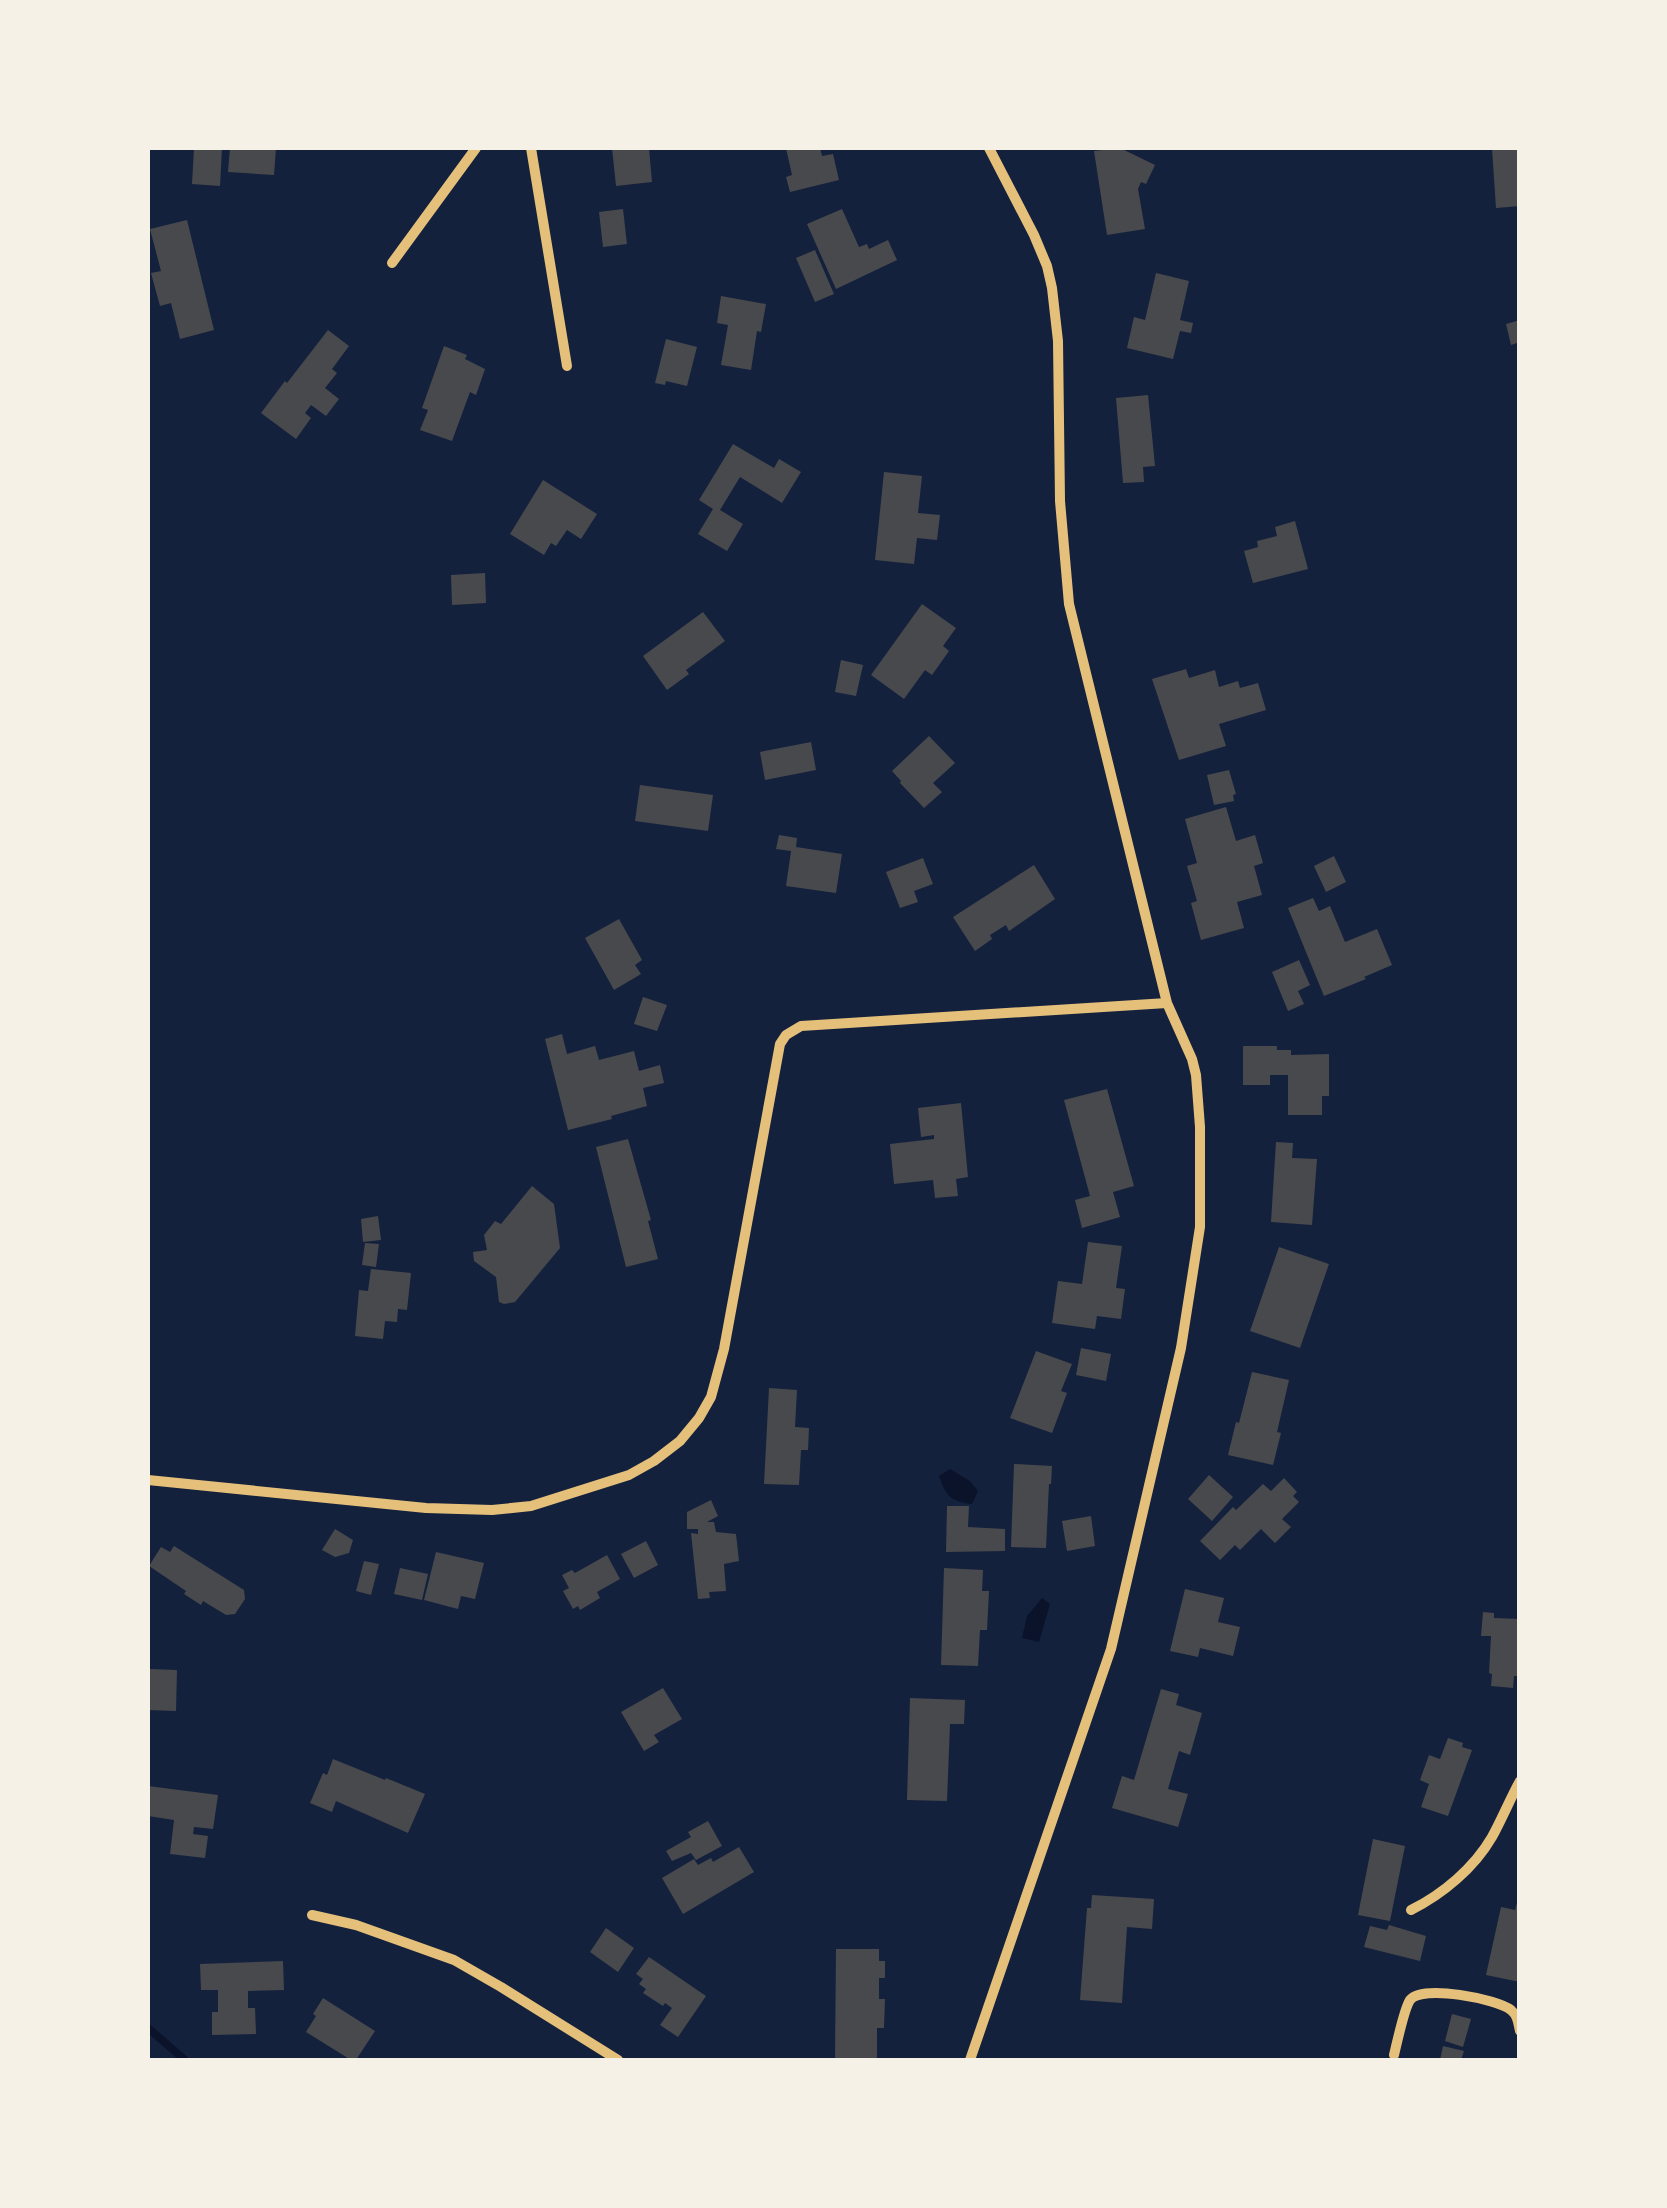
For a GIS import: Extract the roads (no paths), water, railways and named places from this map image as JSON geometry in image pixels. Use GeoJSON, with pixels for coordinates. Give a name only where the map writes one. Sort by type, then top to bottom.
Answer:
{"type":"FeatureCollection","features":[{"type":"Feature","properties":{"kind":"street"},"geometry":{"type":"LineString","coordinates":[[392,263],[476,148]]}},
{"type":"Feature","properties":{"kind":"street"},"geometry":{"type":"LineString","coordinates":[[531,148],[567,366]]}},
{"type":"Feature","properties":{"kind":"street"},"geometry":{"type":"LineString","coordinates":[[970,2060],[1111,1649],[1180,1348],[1200,1227],[1196,1075],[1168,1003],[1069,604],[1062,520],[1058,341],[1052,288],[1034,235],[988,148]]}},
{"type":"Feature","properties":{"kind":"street"},"geometry":{"type":"LineString","coordinates":[[148,1480],[426,1508],[492,1510],[531,1506],[629,1474],[680,1441],[711,1397],[724,1349],[780,1044],[786,1035],[801,1026],[1168,1003]]}},
{"type":"Feature","properties":{"kind":"street"},"geometry":{"type":"LineString","coordinates":[[1412,1910],[1448,1887],[1489,1842],[1520,1781]]}},
{"type":"Feature","properties":{"kind":"street"},"geometry":{"type":"LineString","coordinates":[[312,1915],[356,1925],[454,1960],[618,2060]]}},
{"type":"Feature","properties":{"kind":"street"},"geometry":{"type":"LineString","coordinates":[[1394,2055],[1410,2001],[1421,1993],[1460,1995],[1506,2006],[1516,2016],[1520,2031]]}},
{"type":"Feature","properties":{"kind":"water"},"geometry":{"type":"Polygon","coordinates":[[[950,1469],[978,1491],[972,1504],[947,1493],[939,1476],[950,1469]]]}},
{"type":"Feature","properties":{"kind":"water"},"geometry":{"type":"Polygon","coordinates":[[[1042,1598],[1050,1604],[1039,1642],[1022,1638],[1027,1616],[1042,1598]]]}},
{"type":"Feature","properties":{"kind":"waterway"},"geometry":{"type":"LineString","coordinates":[[148,2028],[185,2060]]}}]}
